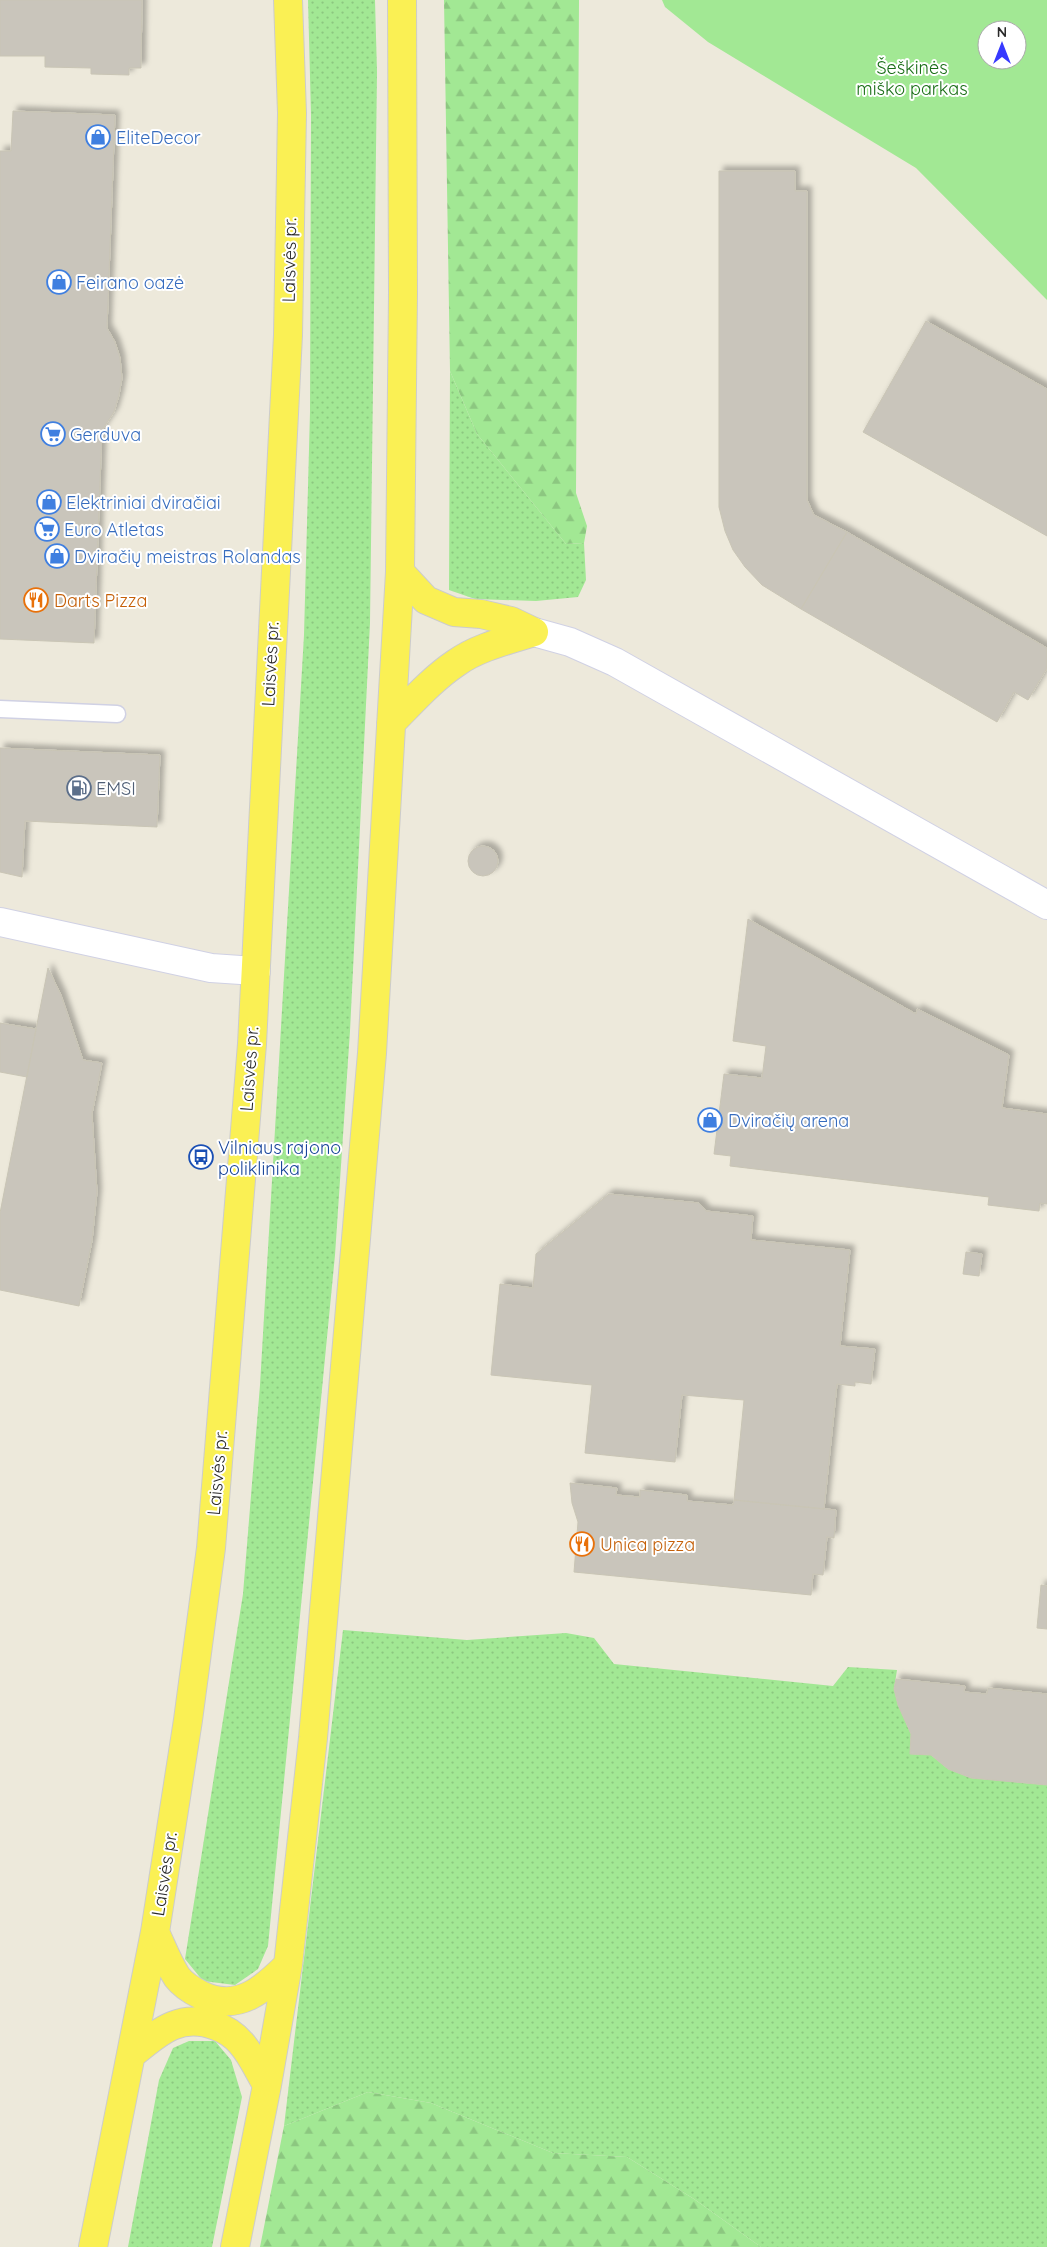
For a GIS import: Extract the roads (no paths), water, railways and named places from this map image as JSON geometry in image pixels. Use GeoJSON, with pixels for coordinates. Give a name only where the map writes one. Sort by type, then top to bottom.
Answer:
{"type":"FeatureCollection","features":[{"type":"Feature","properties":{"kind":"main road","name":"Laisvės pr."},"geometry":{"type":"LineString","coordinates":[[93,2247],[155,1932],[188,1720],[211,1548],[256,971],[265,756],[288,335],[292,113],[288,0]]}},
{"type":"Feature","properties":{"kind":"main road"},"geometry":{"type":"LineString","coordinates":[[235,2247],[268,2086],[288,1965],[313,1738],[372,1053],[400,572],[403,302],[402,0]]}},
{"type":"Feature","properties":{"kind":"main road"},"geometry":{"type":"LineString","coordinates":[[400,572],[426,600],[454,612],[481,614],[511,621],[534,632]]}},
{"type":"Feature","properties":{"kind":"main road"},"geometry":{"type":"LineString","coordinates":[[391,723],[432,681],[457,662],[506,641],[534,632]]}},
{"type":"Feature","properties":{"kind":"main road"},"geometry":{"type":"LineString","coordinates":[[155,1932],[178,1978],[192,1990],[212,2000],[232,2001],[253,1995],[268,1985],[288,1965]]}},
{"type":"Feature","properties":{"kind":"main road"},"geometry":{"type":"LineString","coordinates":[[131,2055],[170,2026],[185,2021],[206,2022],[223,2028],[241,2042],[268,2086]]}},
{"type":"Feature","properties":{"kind":"street"},"geometry":{"type":"LineString","coordinates":[[534,632],[585,648],[623,666],[1047,905]]}},
{"type":"Feature","properties":{"kind":"street"},"geometry":{"type":"LineString","coordinates":[[0,922],[211,968],[256,971]]}},
{"type":"Feature","properties":{"kind":"lane"},"geometry":{"type":"LineString","coordinates":[[0,709],[116,714]]}},
{"type":"Feature","properties":{"kind":"place","name":"EliteDecor"},"geometry":{"type":"Point","coordinates":[98,137]}},
{"type":"Feature","properties":{"kind":"place","name":"Feirano oazė"},"geometry":{"type":"Point","coordinates":[59,282]}},
{"type":"Feature","properties":{"kind":"place","name":"Gerduva"},"geometry":{"type":"Point","coordinates":[53,434]}},
{"type":"Feature","properties":{"kind":"place","name":"Elektriniai dviračiai"},"geometry":{"type":"Point","coordinates":[49,502]}},
{"type":"Feature","properties":{"kind":"place","name":"Euro Atletas"},"geometry":{"type":"Point","coordinates":[47,529]}},
{"type":"Feature","properties":{"kind":"place","name":"Dviračių meistras Rolandas"},"geometry":{"type":"Point","coordinates":[57,556]}},
{"type":"Feature","properties":{"kind":"place","name":"Darts Pizza"},"geometry":{"type":"Point","coordinates":[36,600]}},
{"type":"Feature","properties":{"kind":"place","name":"EMSI"},"geometry":{"type":"Point","coordinates":[79,788]}},
{"type":"Feature","properties":{"kind":"place","name":"Dviračių arena"},"geometry":{"type":"Point","coordinates":[710,1120]}},
{"type":"Feature","properties":{"kind":"place","name":"Vilniaus rajono poliklinika"},"geometry":{"type":"Point","coordinates":[201,1157]}},
{"type":"Feature","properties":{"kind":"place","name":"Unica pizza"},"geometry":{"type":"Point","coordinates":[582,1544]}},
{"type":"Feature","properties":{"kind":"park label","name":"Šeškinės miško parkas"},"geometry":{"type":"Point","coordinates":[912,77]}}]}
